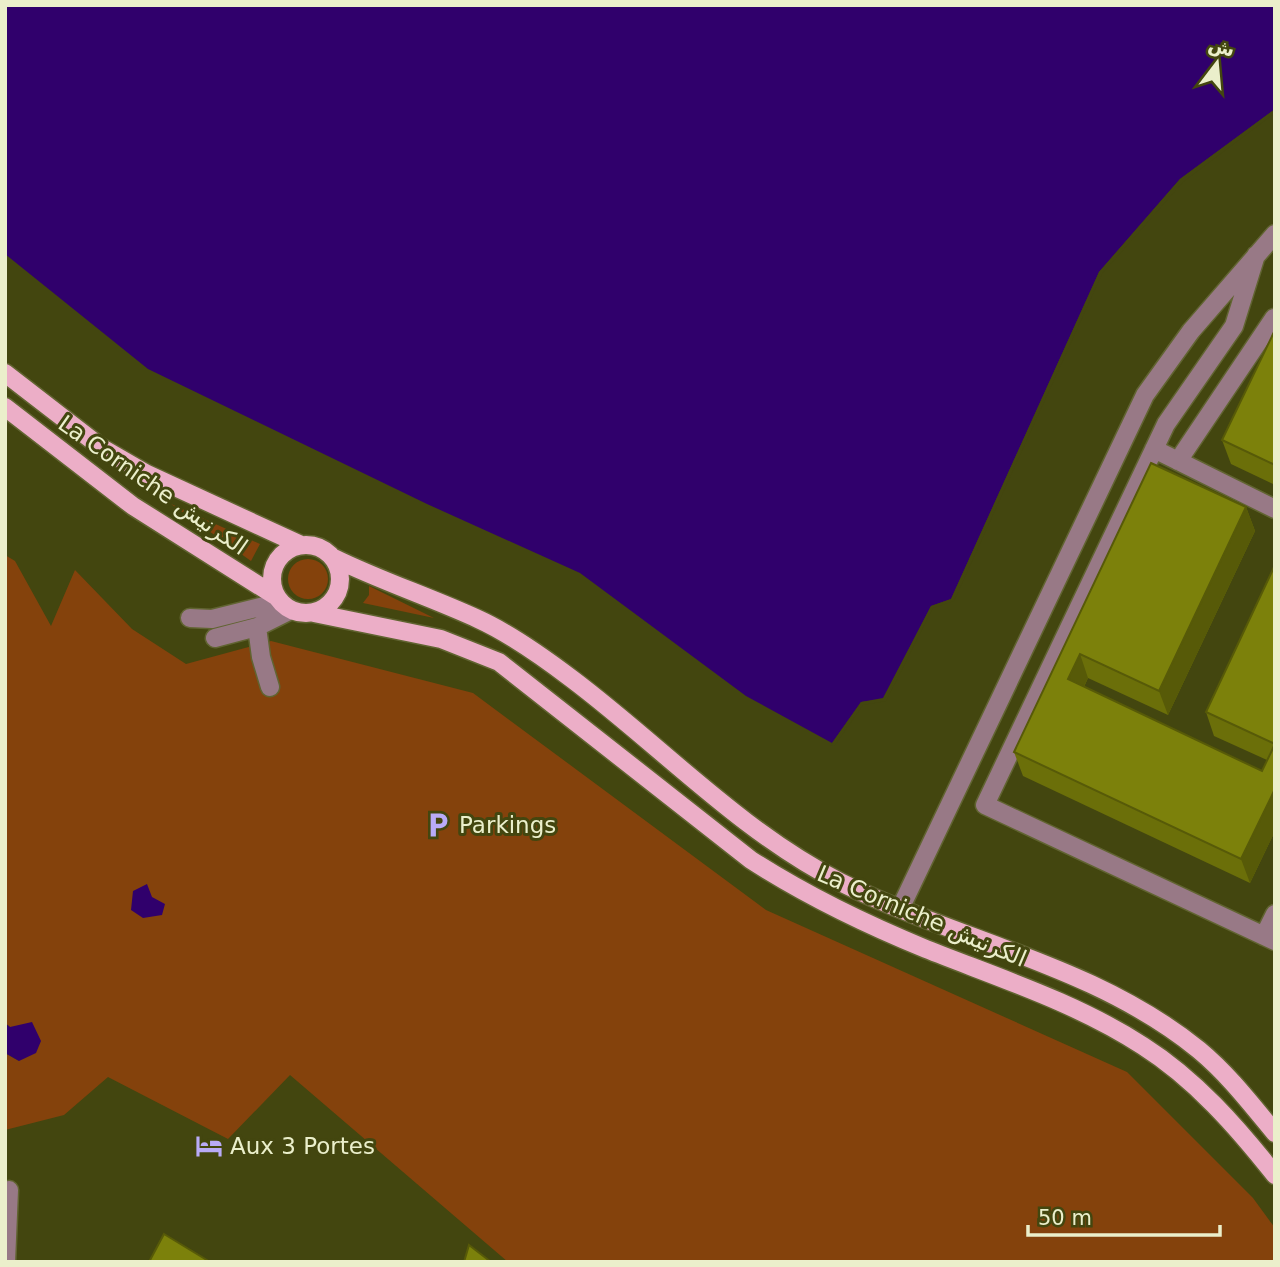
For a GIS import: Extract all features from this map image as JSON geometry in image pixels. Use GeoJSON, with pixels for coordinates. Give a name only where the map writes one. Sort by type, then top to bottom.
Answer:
{"type":"FeatureCollection","features":[{"type":"Feature","properties":{"kind":"main road","name":"La Corniche الكرنيش"},"geometry":{"type":"LineString","coordinates":[[5,373],[102,448],[147,474],[301,545]]}},
{"type":"Feature","properties":{"kind":"main road","name":"La Corniche الكرنيش"},"geometry":{"type":"LineString","coordinates":[[5,407],[133,506],[283,603]]}},
{"type":"Feature","properties":{"kind":"main road"},"geometry":{"type":"LineString","coordinates":[[301,545],[325,550],[334,558],[339,568],[339,591],[334,601],[314,613],[283,603],[272,575],[281,555],[301,545]]}},
{"type":"Feature","properties":{"kind":"main road","name":"La Corniche الكرنيش"},"geometry":{"type":"LineString","coordinates":[[334,558],[384,583],[478,619],[515,639],[572,679],[761,834],[840,882],[1073,976],[1116,996],[1160,1022],[1200,1051],[1241,1091],[1275,1133]]}},
{"type":"Feature","properties":{"kind":"main road","name":"La Corniche الكرنيش"},"geometry":{"type":"LineString","coordinates":[[314,613],[441,639],[499,662],[751,860],[795,888],[865,923],[1098,1020],[1144,1046],[1215,1105],[1275,1175]]}},
{"type":"Feature","properties":{"kind":"street"},"geometry":{"type":"LineString","coordinates":[[901,907],[1144,395],[1191,331],[1275,234]]}},
{"type":"Feature","properties":{"kind":"street"},"geometry":{"type":"LineString","coordinates":[[1256,255],[1234,326],[1166,424],[985,805],[1269,939],[1275,914]]}},
{"type":"Feature","properties":{"kind":"street"},"geometry":{"type":"LineString","coordinates":[[1178,461],[1274,318]]}},
{"type":"Feature","properties":{"kind":"street"},"geometry":{"type":"LineString","coordinates":[[1154,449],[1275,509]]}},
{"type":"Feature","properties":{"kind":"street"},"geometry":{"type":"LineString","coordinates":[[190,618],[212,619],[283,603]]}},
{"type":"Feature","properties":{"kind":"street"},"geometry":{"type":"LineString","coordinates":[[215,638],[257,627],[283,603]]}},
{"type":"Feature","properties":{"kind":"street"},"geometry":{"type":"LineString","coordinates":[[257,627],[261,657],[270,687]]}},
{"type":"Feature","properties":{"kind":"street"},"geometry":{"type":"LineString","coordinates":[[6,1262],[9,1190]]}},
{"type":"Feature","properties":{"kind":"shaded area"},"geometry":{"type":"Polygon","coordinates":[[[5,5],[1275,5],[1275,109],[1180,179],[1099,272],[951,599],[931,606],[883,699],[861,702],[832,743],[746,696],[580,573],[427,504],[148,369],[5,254],[5,5]]]}},
{"type":"Feature","properties":{"kind":"shaded area"},"geometry":{"type":"Polygon","coordinates":[[[171,504],[260,544],[251,561],[171,504]]]}},
{"type":"Feature","properties":{"kind":"shaded area"},"geometry":{"type":"Polygon","coordinates":[[[5,555],[15,561],[51,626],[75,570],[132,629],[186,664],[271,641],[473,693],[766,910],[1127,1072],[1253,1198],[1275,1228],[1275,1262],[508,1262],[290,1075],[228,1139],[108,1077],[64,1115],[5,1130],[5,1053],[19,1061],[10,1027],[5,1023],[5,555]]]}},
{"type":"Feature","properties":{"kind":"shaded area"},"geometry":{"type":"Polygon","coordinates":[[[308,559],[316,560],[322,565],[327,571],[327,587],[322,593],[316,598],[308,599],[300,598],[294,593],[289,587],[288,579],[289,571],[294,565],[300,560],[308,559]]]}},
{"type":"Feature","properties":{"kind":"shaded area"},"geometry":{"type":"Polygon","coordinates":[[[369,586],[434,618],[363,603],[369,595],[369,586]]]}},
{"type":"Feature","properties":{"kind":"shaded area"},"geometry":{"type":"Polygon","coordinates":[[[147,884],[152,897],[165,904],[162,915],[143,918],[131,910],[133,891],[147,884]]]}},
{"type":"Feature","properties":{"kind":"shaded area"},"geometry":{"type":"Polygon","coordinates":[[[32,1022],[41,1041],[36,1053],[19,1061],[5,1053],[5,1023],[10,1027],[32,1022]]]}},
{"type":"Feature","properties":{"kind":"pier"},"geometry":{"type":"Polygon","coordinates":[[[1275,109],[1275,113],[1183,182],[1102,274],[954,601],[933,608],[886,701],[863,705],[835,745],[830,746],[861,702],[883,698],[931,606],[951,599],[1099,272],[1180,179],[1275,109]]]}},
{"type":"Feature","properties":{"kind":"building"},"geometry":{"type":"Polygon","coordinates":[[[1275,330],[1275,465],[1222,440],[1275,330]]]}},
{"type":"Feature","properties":{"kind":"building"},"geometry":{"type":"Polygon","coordinates":[[[1151,463],[1246,507],[1159,691],[1080,654],[1068,679],[1262,771],[1275,744],[1275,789],[1241,859],[1014,752],[1151,463]]]}},
{"type":"Feature","properties":{"kind":"building"},"geometry":{"type":"Polygon","coordinates":[[[1275,565],[1275,744],[1206,712],[1275,565]]]}},
{"type":"Feature","properties":{"kind":"building"},"geometry":{"type":"Polygon","coordinates":[[[164,1234],[210,1262],[149,1262],[164,1234]]]}},
{"type":"Feature","properties":{"kind":"building"},"geometry":{"type":"Polygon","coordinates":[[[469,1245],[491,1262],[464,1262],[469,1245]]]}},
{"type":"Feature","properties":{"kind":"place","name":"Parkings"},"geometry":{"type":"Point","coordinates":[438,825]}},
{"type":"Feature","properties":{"kind":"place","name":"Aux 3 Portes"},"geometry":{"type":"Point","coordinates":[209,1146]}}]}
